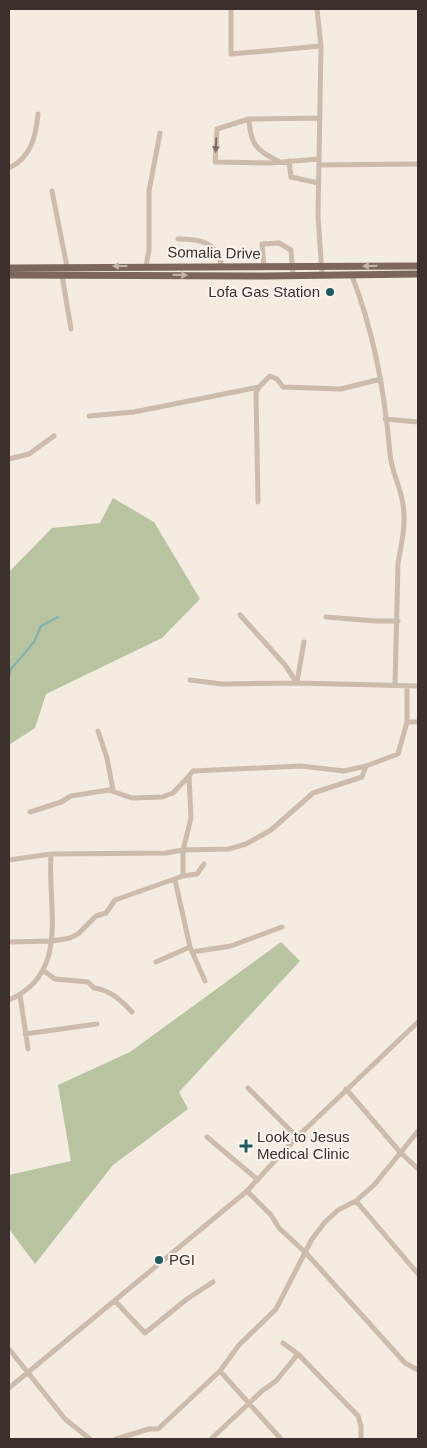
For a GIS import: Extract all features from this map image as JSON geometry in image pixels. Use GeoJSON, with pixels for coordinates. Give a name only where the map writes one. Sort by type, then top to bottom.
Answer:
{"type":"FeatureCollection","features":[{"type":"Feature","properties":{"kind":"main road","name":"Somalia Drive"},"geometry":{"type":"LineString","coordinates":[[9,268],[67,266],[418,266]]}},
{"type":"Feature","properties":{"kind":"main road","name":"Somalia Drive"},"geometry":{"type":"LineString","coordinates":[[9,275],[322,274],[352,276],[418,274]]}},
{"type":"Feature","properties":{"kind":"street"},"geometry":{"type":"LineString","coordinates":[[231,9],[231,54],[321,46]]}},
{"type":"Feature","properties":{"kind":"street"},"geometry":{"type":"LineString","coordinates":[[316,9],[321,46],[318,183],[322,274]]}},
{"type":"Feature","properties":{"kind":"street"},"geometry":{"type":"LineString","coordinates":[[9,168],[20,161],[32,146],[38,114]]}},
{"type":"Feature","properties":{"kind":"street"},"geometry":{"type":"LineString","coordinates":[[320,118],[249,120],[217,129],[215,162],[289,161],[418,164]]}},
{"type":"Feature","properties":{"kind":"street"},"geometry":{"type":"LineString","coordinates":[[249,120],[250,137],[256,147],[281,162]]}},
{"type":"Feature","properties":{"kind":"street"},"geometry":{"type":"LineString","coordinates":[[146,266],[149,250],[149,191],[160,133]]}},
{"type":"Feature","properties":{"kind":"street"},"geometry":{"type":"LineString","coordinates":[[289,161],[291,177],[318,183]]}},
{"type":"Feature","properties":{"kind":"street"},"geometry":{"type":"LineString","coordinates":[[52,191],[67,266]]}},
{"type":"Feature","properties":{"kind":"street"},"geometry":{"type":"LineString","coordinates":[[178,239],[190,239],[210,244],[220,257],[222,267]]}},
{"type":"Feature","properties":{"kind":"street"},"geometry":{"type":"LineString","coordinates":[[264,267],[262,244],[279,243],[292,250],[294,275]]}},
{"type":"Feature","properties":{"kind":"street"},"geometry":{"type":"LineString","coordinates":[[62,275],[71,329]]}},
{"type":"Feature","properties":{"kind":"street"},"geometry":{"type":"LineString","coordinates":[[352,276],[364,306],[381,379],[390,456],[404,513],[403,546],[398,563],[395,685]]}},
{"type":"Feature","properties":{"kind":"street"},"geometry":{"type":"LineString","coordinates":[[258,502],[256,393],[270,376],[283,387],[323,389],[348,388],[381,379]]}},
{"type":"Feature","properties":{"kind":"street"},"geometry":{"type":"LineString","coordinates":[[89,416],[134,412],[259,387]]}},
{"type":"Feature","properties":{"kind":"street"},"geometry":{"type":"LineString","coordinates":[[385,419],[418,422]]}},
{"type":"Feature","properties":{"kind":"street"},"geometry":{"type":"LineString","coordinates":[[9,459],[29,454],[54,436]]}},
{"type":"Feature","properties":{"kind":"street"},"geometry":{"type":"LineString","coordinates":[[240,615],[285,665],[296,683]]}},
{"type":"Feature","properties":{"kind":"street"},"geometry":{"type":"LineString","coordinates":[[326,617],[398,621]]}},
{"type":"Feature","properties":{"kind":"street"},"geometry":{"type":"LineString","coordinates":[[296,683],[304,642]]}},
{"type":"Feature","properties":{"kind":"street"},"geometry":{"type":"LineString","coordinates":[[190,680],[222,684],[296,683],[418,686]]}},
{"type":"Feature","properties":{"kind":"street"},"geometry":{"type":"LineString","coordinates":[[30,812],[61,802],[70,796],[113,790],[132,798],[162,797],[173,793],[191,772],[200,770],[302,766],[344,771],[366,766],[398,754],[407,722],[407,686]]}},
{"type":"Feature","properties":{"kind":"street"},"geometry":{"type":"LineString","coordinates":[[407,722],[418,722]]}},
{"type":"Feature","properties":{"kind":"street"},"geometry":{"type":"LineString","coordinates":[[98,731],[107,758],[113,790]]}},
{"type":"Feature","properties":{"kind":"street"},"geometry":{"type":"LineString","coordinates":[[9,860],[51,854],[166,853],[183,850],[229,849],[260,838],[313,793],[362,776],[366,766]]}},
{"type":"Feature","properties":{"kind":"street"},"geometry":{"type":"LineString","coordinates":[[183,876],[183,850],[192,818],[189,776]]}},
{"type":"Feature","properties":{"kind":"street"},"geometry":{"type":"LineString","coordinates":[[9,1000],[20,995],[44,971],[53,941],[50,878],[51,854]]}},
{"type":"Feature","properties":{"kind":"street"},"geometry":{"type":"LineString","coordinates":[[9,942],[53,941],[78,934],[96,916],[106,913],[110,904],[118,898],[183,876],[197,874],[204,864]]}},
{"type":"Feature","properties":{"kind":"street"},"geometry":{"type":"LineString","coordinates":[[175,880],[191,949],[205,981]]}},
{"type":"Feature","properties":{"kind":"street"},"geometry":{"type":"LineString","coordinates":[[156,962],[191,949],[231,946],[282,927]]}},
{"type":"Feature","properties":{"kind":"street"},"geometry":{"type":"LineString","coordinates":[[44,971],[54,979],[88,982],[94,988],[104,989],[122,1001],[132,1012]]}},
{"type":"Feature","properties":{"kind":"street"},"geometry":{"type":"LineString","coordinates":[[20,995],[28,1049]]}},
{"type":"Feature","properties":{"kind":"street"},"geometry":{"type":"LineString","coordinates":[[9,1388],[247,1191],[297,1137],[418,1022]]}},
{"type":"Feature","properties":{"kind":"street"},"geometry":{"type":"LineString","coordinates":[[25,1034],[97,1024]]}},
{"type":"Feature","properties":{"kind":"street"},"geometry":{"type":"LineString","coordinates":[[248,1088],[297,1137]]}},
{"type":"Feature","properties":{"kind":"street"},"geometry":{"type":"LineString","coordinates":[[346,1089],[400,1152],[418,1169]]}},
{"type":"Feature","properties":{"kind":"street"},"geometry":{"type":"LineString","coordinates":[[116,1439],[149,1429],[158,1429],[220,1371],[238,1345],[276,1309],[312,1239],[325,1222],[338,1210],[356,1201],[375,1184],[418,1131]]}},
{"type":"Feature","properties":{"kind":"street"},"geometry":{"type":"LineString","coordinates":[[207,1137],[258,1180]]}},
{"type":"Feature","properties":{"kind":"street"},"geometry":{"type":"LineString","coordinates":[[247,1191],[271,1215],[279,1228],[306,1252],[405,1362],[417,1366]]}},
{"type":"Feature","properties":{"kind":"street"},"geometry":{"type":"LineString","coordinates":[[356,1201],[418,1274]]}},
{"type":"Feature","properties":{"kind":"street"},"geometry":{"type":"LineString","coordinates":[[115,1301],[145,1332],[186,1299],[213,1282]]}},
{"type":"Feature","properties":{"kind":"street"},"geometry":{"type":"LineString","coordinates":[[283,1343],[298,1354],[358,1416],[361,1426],[361,1439]]}},
{"type":"Feature","properties":{"kind":"street"},"geometry":{"type":"LineString","coordinates":[[9,1349],[26,1373],[65,1419],[90,1439]]}},
{"type":"Feature","properties":{"kind":"street"},"geometry":{"type":"LineString","coordinates":[[211,1439],[249,1402],[276,1381],[298,1354]]}},
{"type":"Feature","properties":{"kind":"street"},"geometry":{"type":"LineString","coordinates":[[220,1371],[280,1439]]}},
{"type":"Feature","properties":{"kind":"green space"},"geometry":{"type":"Polygon","coordinates":[[[113,498],[154,522],[200,599],[162,638],[46,694],[35,728],[9,745],[9,572],[52,528],[100,523],[113,498]]]}},
{"type":"Feature","properties":{"kind":"green space"},"geometry":{"type":"Polygon","coordinates":[[[281,942],[300,961],[179,1092],[188,1109],[113,1165],[35,1264],[9,1229],[9,1175],[71,1161],[58,1085],[130,1052],[281,942]]]}},
{"type":"Feature","properties":{"kind":"waterway"},"geometry":{"type":"LineString","coordinates":[[9,676],[11,669],[34,642],[41,626],[58,617]]}},
{"type":"Feature","properties":{"kind":"place","name":"Lofa Gas Station"},"geometry":{"type":"Point","coordinates":[330,292]}},
{"type":"Feature","properties":{"kind":"place","name":"Look to Jesus Medical Clinic"},"geometry":{"type":"Point","coordinates":[246,1146]}},
{"type":"Feature","properties":{"kind":"place","name":"PGI"},"geometry":{"type":"Point","coordinates":[159,1260]}}]}
